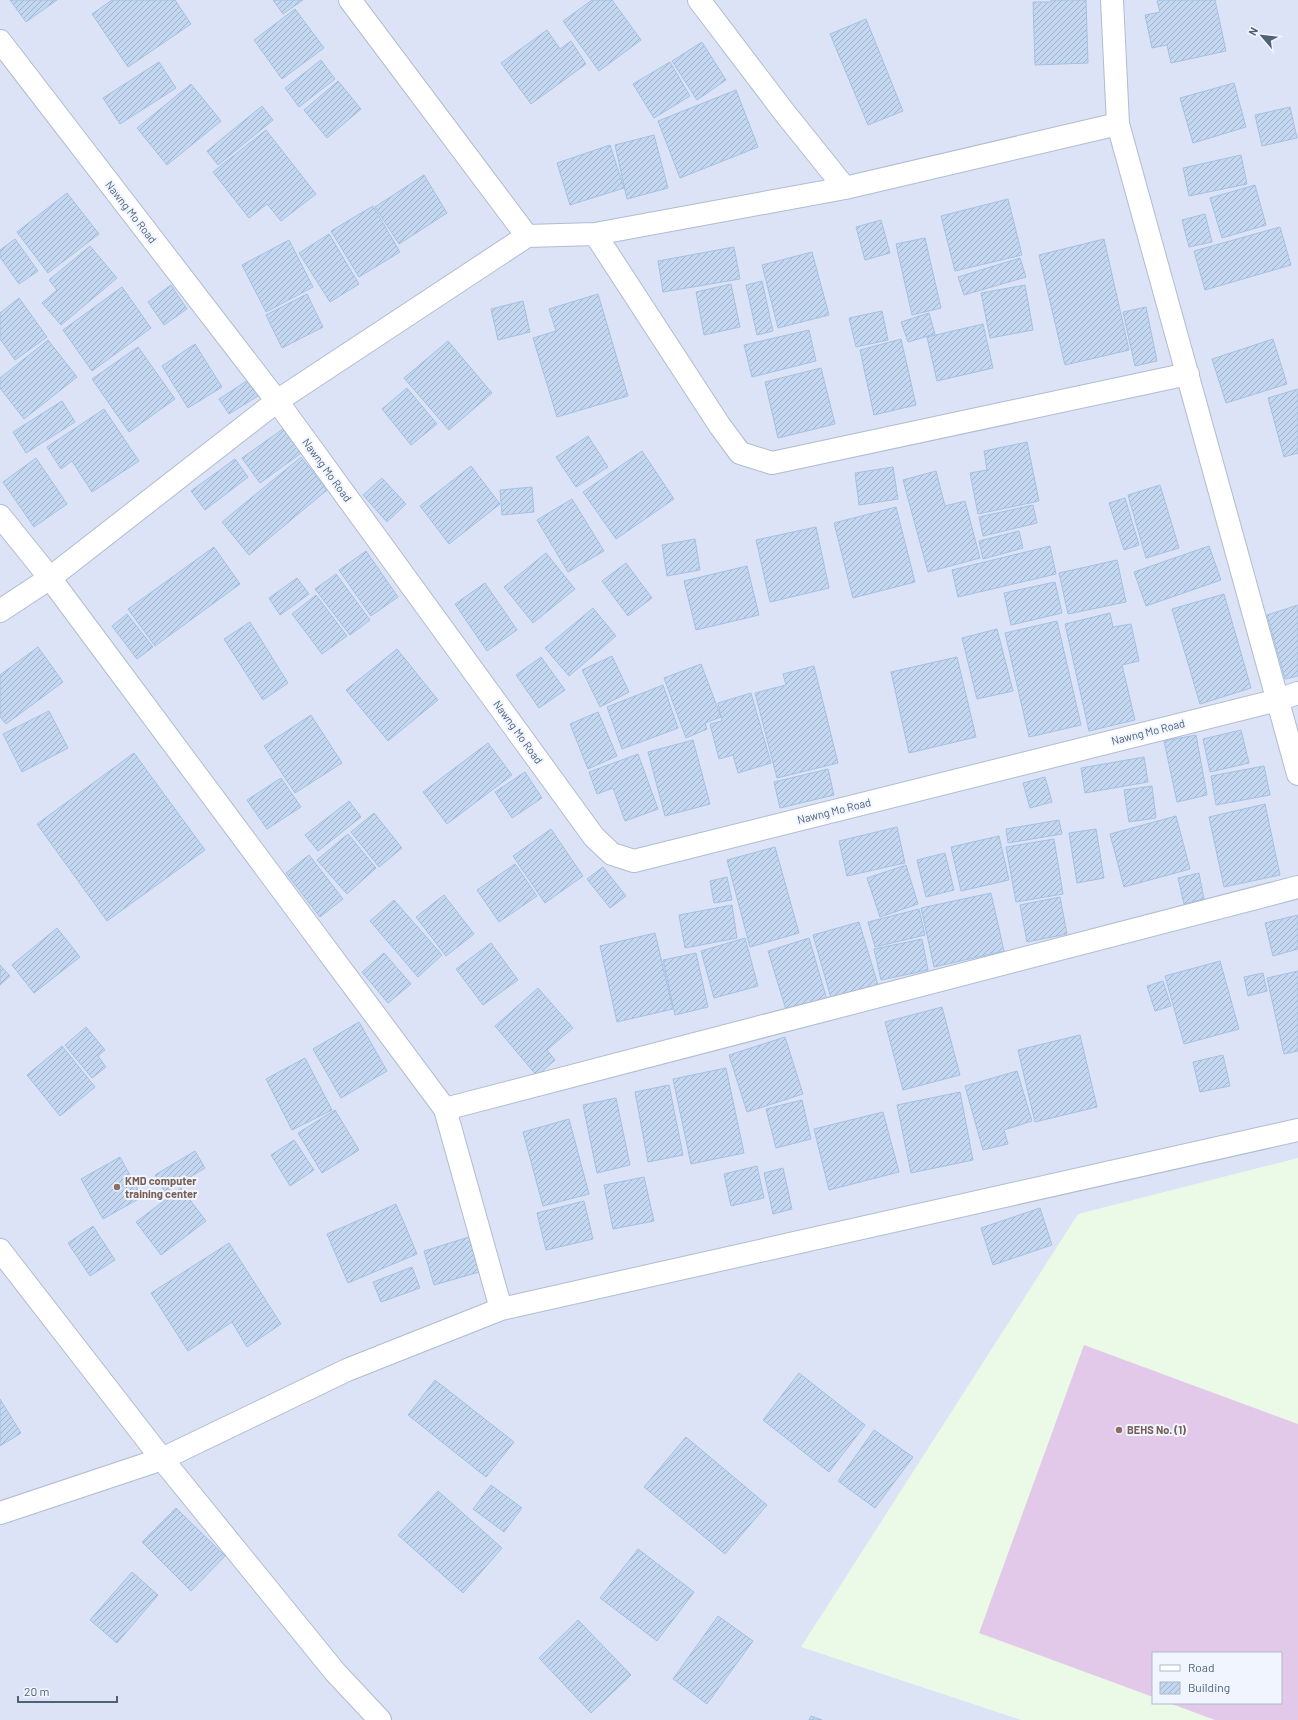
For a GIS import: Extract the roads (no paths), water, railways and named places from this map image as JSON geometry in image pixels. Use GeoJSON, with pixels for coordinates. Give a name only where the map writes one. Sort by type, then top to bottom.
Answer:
{"type":"FeatureCollection","features":[{"type":"Feature","properties":{"kind":"street"},"geometry":{"type":"LineString","coordinates":[[350,0],[527,236]]}},
{"type":"Feature","properties":{"kind":"street"},"geometry":{"type":"LineString","coordinates":[[699,0],[784,112],[845,188]]}},
{"type":"Feature","properties":{"kind":"street"},"geometry":{"type":"LineString","coordinates":[[1112,0],[1118,124],[1188,374],[1288,696],[1298,774]]}},
{"type":"Feature","properties":{"kind":"street","name":"Nawng Mo Road"},"geometry":{"type":"LineString","coordinates":[[0,41],[277,401],[594,837],[612,854],[634,861],[1288,696]]}},
{"type":"Feature","properties":{"kind":"street"},"geometry":{"type":"LineString","coordinates":[[0,611],[50,578],[277,401],[527,236],[595,234],[845,188],[1118,124]]}},
{"type":"Feature","properties":{"kind":"street"},"geometry":{"type":"LineString","coordinates":[[595,234],[720,426],[740,453],[772,463],[1188,374]]}},
{"type":"Feature","properties":{"kind":"street"},"geometry":{"type":"LineString","coordinates":[[0,516],[50,578],[445,1109],[501,1309]]}},
{"type":"Feature","properties":{"kind":"street"},"geometry":{"type":"LineString","coordinates":[[445,1109],[1298,887]]}},
{"type":"Feature","properties":{"kind":"street"},"geometry":{"type":"LineString","coordinates":[[0,1513],[162,1459],[347,1370],[501,1309],[1298,1130]]}},
{"type":"Feature","properties":{"kind":"street"},"geometry":{"type":"LineString","coordinates":[[0,1250],[162,1459],[335,1672],[380,1720]]}},
{"type":"Feature","properties":{"kind":"place","name":"KMD computer training center"},"geometry":{"type":"Point","coordinates":[117,1187]}},
{"type":"Feature","properties":{"kind":"place","name":"BEHS No. (1)"},"geometry":{"type":"Point","coordinates":[1119,1430]}}]}
